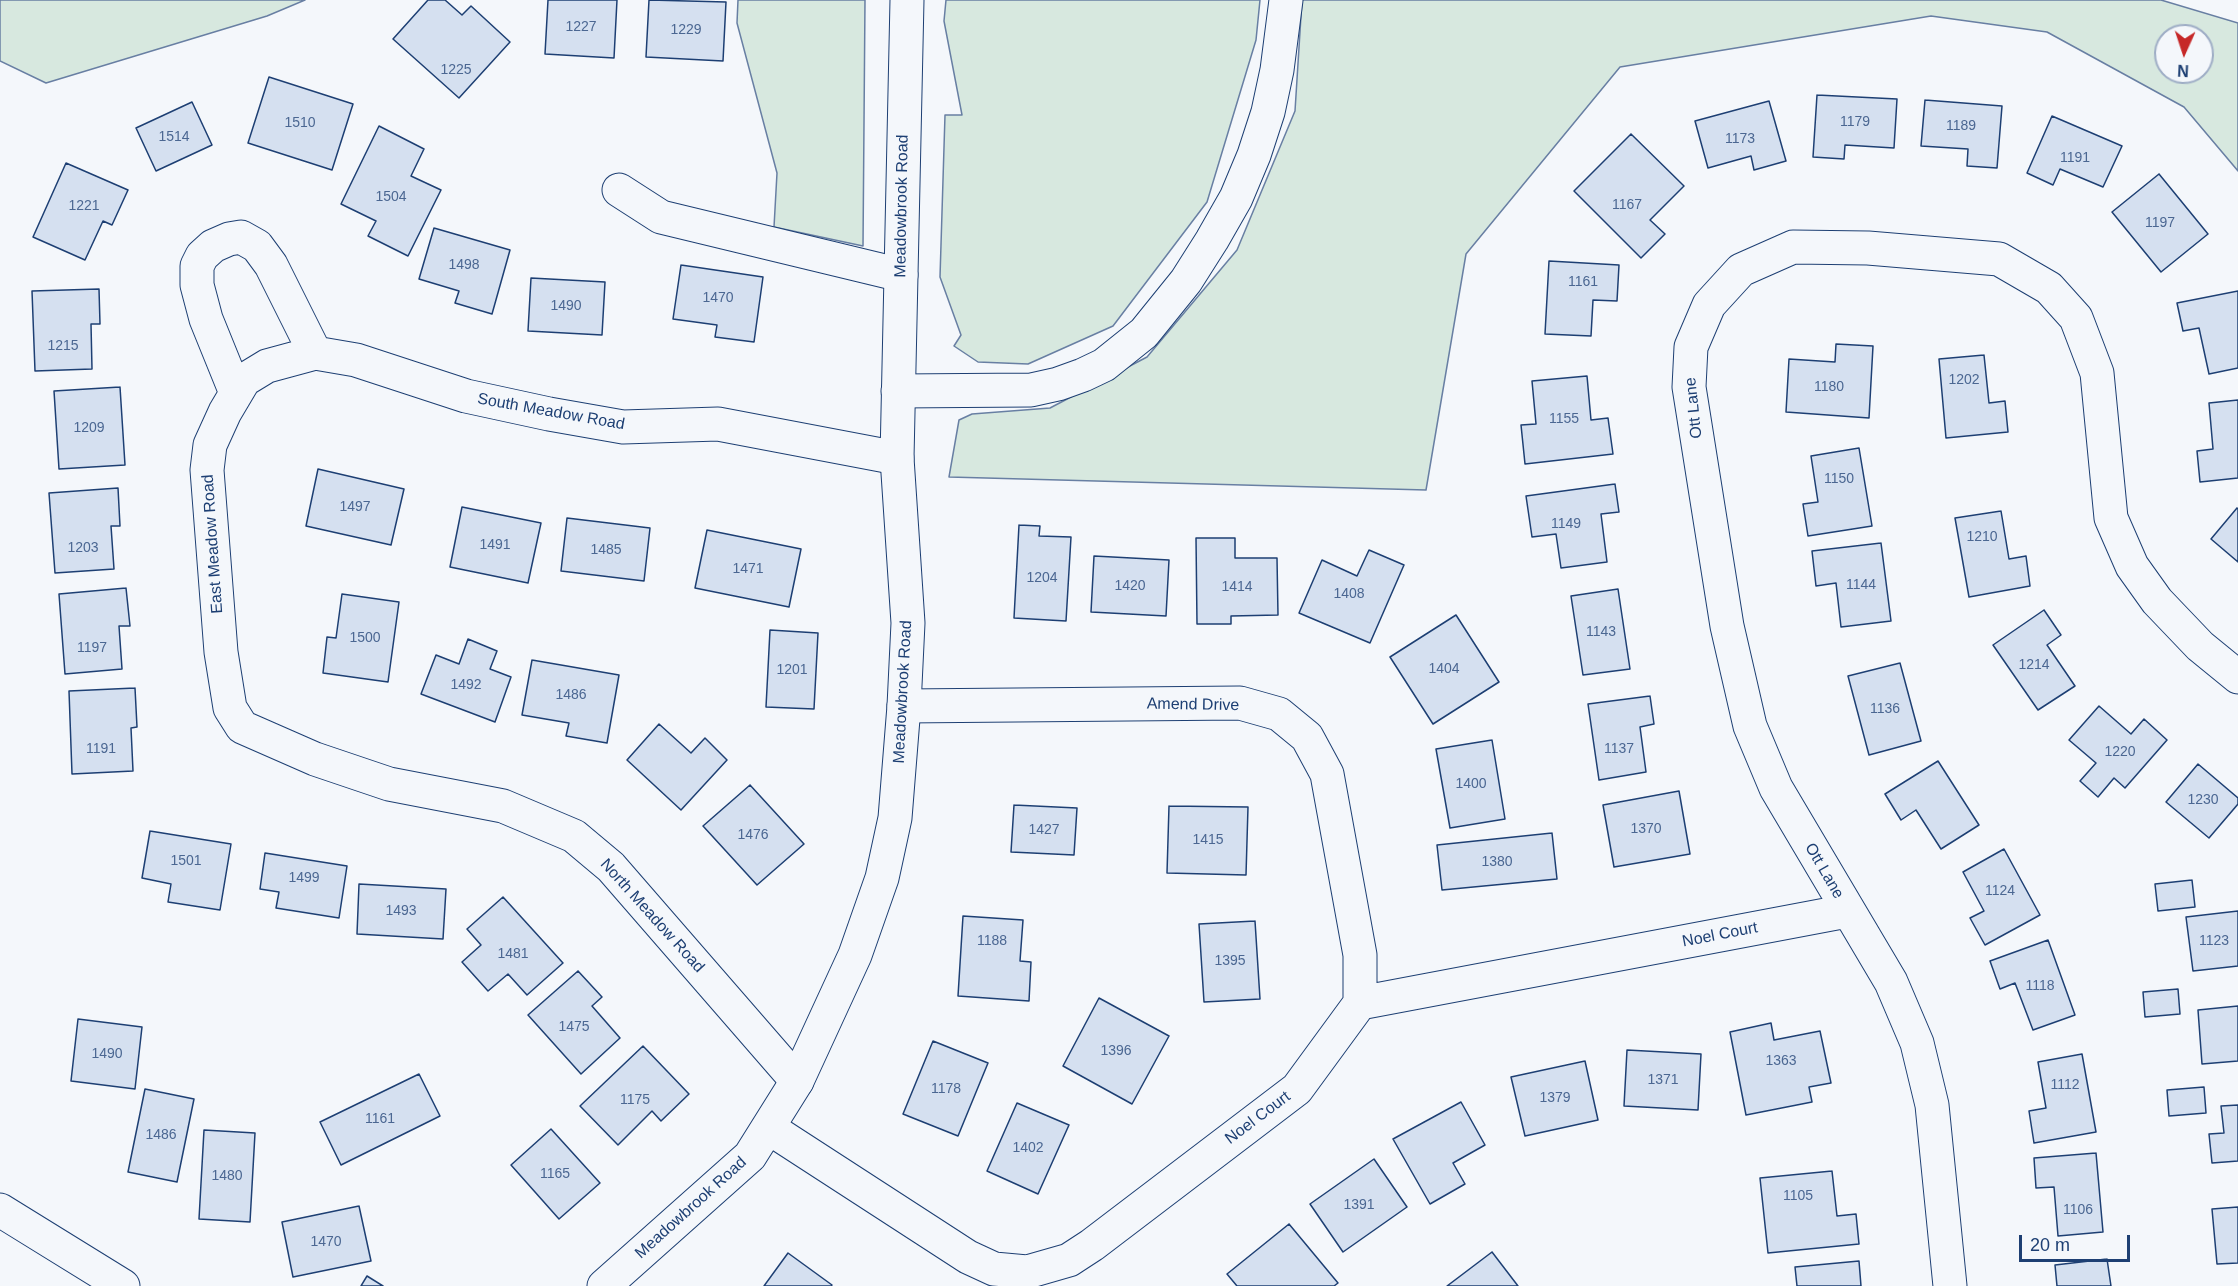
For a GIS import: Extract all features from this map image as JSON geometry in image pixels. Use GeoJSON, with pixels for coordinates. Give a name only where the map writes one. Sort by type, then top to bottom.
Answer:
{"type":"FeatureCollection","features":[{"type":"Feature","properties":{"kind":"main road","name":"Meadowbrook Road"},"geometry":{"type":"LineString","coordinates":[[604,1286],[750,1156],[797,1081],[855,955],[882,878],[895,818],[908,623],[897,458],[907,0]]}},
{"type":"Feature","properties":{"kind":"main road"},"geometry":{"type":"LineString","coordinates":[[898,391],[1031,390],[1049,386],[1083,375],[1104,365],[1144,333],[1186,281],[1236,198],[1254,155],[1268,112],[1277,70],[1286,0]]}},
{"type":"Feature","properties":{"kind":"main road"},"geometry":{"type":"LineString","coordinates":[[619,189],[661,217],[900,275]]}},
{"type":"Feature","properties":{"kind":"main road"},"geometry":{"type":"LineString","coordinates":[[236,393],[206,319],[197,285],[197,266],[202,256],[213,246],[240,237],[257,246],[271,265],[315,353]]}},
{"type":"Feature","properties":{"kind":"main road","name":"Ott Lane"},"geometry":{"type":"LineString","coordinates":[[1950,1286],[1932,1105],[1917,1044],[1891,982],[1776,788],[1750,726],[1727,626],[1689,387],[1691,347],[1709,305],[1741,270],[1793,247],[1868,248],[1999,259],[2049,288],[2076,318],[2097,373],[2111,518],[2132,566],[2157,602],[2200,646],[2238,677]]}},
{"type":"Feature","properties":{"kind":"main road","name":"East Meadow Road"},"geometry":{"type":"LineString","coordinates":[[266,739],[242,727],[230,708],[221,652],[207,470],[210,445],[225,412],[244,380],[267,366],[315,353]]}},
{"type":"Feature","properties":{"kind":"main road","name":"South Meadow Road"},"geometry":{"type":"LineString","coordinates":[[315,353],[356,360],[466,396],[623,428],[718,424],[897,458]]}},
{"type":"Feature","properties":{"kind":"main road","name":"Amend Drive"},"geometry":{"type":"LineString","coordinates":[[904,706],[1240,703],[1279,714],[1307,737],[1327,774],[1360,955],[1360,1003]]}},
{"type":"Feature","properties":{"kind":"main road","name":"North Meadow Road"},"geometry":{"type":"LineString","coordinates":[[266,739],[389,784],[503,806],[574,836],[611,867],[797,1081]]}},
{"type":"Feature","properties":{"kind":"main road","name":"Noel Court"},"geometry":{"type":"LineString","coordinates":[[769,1128],[968,1257],[994,1269],[1027,1272],[1069,1260],[1092,1245],[1297,1089],[1360,1003],[1847,911]]}},
{"type":"Feature","properties":{"kind":"main road"},"geometry":{"type":"LineString","coordinates":[[0,1210],[123,1286]]}},
{"type":"Feature","properties":{"kind":"shaded area"},"geometry":{"type":"Polygon","coordinates":[[[0,0],[305,0],[267,16],[46,83],[0,61],[0,0]]]}},
{"type":"Feature","properties":{"kind":"shaded area"},"geometry":{"type":"Polygon","coordinates":[[[738,0],[865,0],[863,246],[774,227],[777,173],[737,23],[738,0]]]}},
{"type":"Feature","properties":{"kind":"shaded area"},"geometry":{"type":"Polygon","coordinates":[[[946,0],[1260,0],[1256,40],[1207,202],[1113,326],[1028,364],[978,362],[954,346],[961,335],[940,277],[945,115],[962,115],[944,21],[946,0]]]}},
{"type":"Feature","properties":{"kind":"shaded area"},"geometry":{"type":"Polygon","coordinates":[[[1302,0],[2161,0],[2238,23],[2238,171],[2184,107],[2047,32],[1931,16],[1620,67],[1466,254],[1426,490],[949,477],[959,420],[972,414],[1050,408],[1147,357],[1237,250],[1295,111],[1302,0]]]}},
{"type":"Feature","properties":{"kind":"building"},"geometry":{"type":"Polygon","coordinates":[[[428,0],[445,0],[462,15],[471,6],[510,42],[459,98],[393,39],[428,0]]]}},
{"type":"Feature","properties":{"kind":"building"},"geometry":{"type":"Polygon","coordinates":[[[548,0],[617,0],[614,58],[545,54],[548,0]]]}},
{"type":"Feature","properties":{"kind":"building"},"geometry":{"type":"Polygon","coordinates":[[[649,0],[726,2],[723,61],[646,57],[649,0]]]}},
{"type":"Feature","properties":{"kind":"building"},"geometry":{"type":"Polygon","coordinates":[[[269,77],[353,104],[332,170],[248,143],[269,77]]]}},
{"type":"Feature","properties":{"kind":"building"},"geometry":{"type":"Polygon","coordinates":[[[1817,95],[1897,99],[1894,148],[1845,145],[1844,159],[1813,157],[1817,95]]]}},
{"type":"Feature","properties":{"kind":"building"},"geometry":{"type":"Polygon","coordinates":[[[1925,100],[2002,106],[1997,168],[1967,166],[1968,149],[1921,146],[1925,100]]]}},
{"type":"Feature","properties":{"kind":"building"},"geometry":{"type":"Polygon","coordinates":[[[1769,101],[1786,161],[1754,170],[1751,156],[1708,168],[1695,121],[1769,101]]]}},
{"type":"Feature","properties":{"kind":"building"},"geometry":{"type":"Polygon","coordinates":[[[192,102],[212,145],[156,171],[136,128],[192,102]]]}},
{"type":"Feature","properties":{"kind":"building"},"geometry":{"type":"Polygon","coordinates":[[[2052,116],[2122,146],[2103,187],[2060,169],[2053,185],[2027,173],[2052,116]]]}},
{"type":"Feature","properties":{"kind":"building"},"geometry":{"type":"Polygon","coordinates":[[[379,126],[424,149],[411,176],[441,190],[408,256],[368,236],[376,221],[341,204],[379,126]]]}},
{"type":"Feature","properties":{"kind":"building"},"geometry":{"type":"Polygon","coordinates":[[[1631,134],[1684,186],[1650,220],[1665,234],[1641,258],[1574,191],[1631,134]]]}},
{"type":"Feature","properties":{"kind":"building"},"geometry":{"type":"Polygon","coordinates":[[[66,163],[128,190],[112,225],[103,221],[85,260],[33,237],[66,163]]]}},
{"type":"Feature","properties":{"kind":"building"},"geometry":{"type":"Polygon","coordinates":[[[2159,174],[2208,234],[2161,272],[2112,212],[2159,174]]]}},
{"type":"Feature","properties":{"kind":"building"},"geometry":{"type":"Polygon","coordinates":[[[434,228],[510,250],[492,314],[455,303],[459,291],[419,279],[434,228]]]}},
{"type":"Feature","properties":{"kind":"building"},"geometry":{"type":"Polygon","coordinates":[[[1549,261],[1619,265],[1617,301],[1593,300],[1591,336],[1545,334],[1549,261]]]}},
{"type":"Feature","properties":{"kind":"building"},"geometry":{"type":"Polygon","coordinates":[[[681,265],[763,277],[754,342],[715,337],[717,325],[673,319],[681,265]]]}},
{"type":"Feature","properties":{"kind":"building"},"geometry":{"type":"Polygon","coordinates":[[[531,278],[605,282],[602,335],[528,331],[531,278]]]}},
{"type":"Feature","properties":{"kind":"building"},"geometry":{"type":"Polygon","coordinates":[[[99,289],[100,324],[91,324],[92,369],[35,371],[32,291],[99,289]]]}},
{"type":"Feature","properties":{"kind":"building"},"geometry":{"type":"Polygon","coordinates":[[[2238,291],[2238,368],[2209,374],[2199,328],[2183,331],[2177,303],[2238,291]]]}},
{"type":"Feature","properties":{"kind":"building"},"geometry":{"type":"Polygon","coordinates":[[[1836,344],[1873,346],[1869,418],[1786,412],[1789,359],[1835,362],[1836,344]]]}},
{"type":"Feature","properties":{"kind":"building"},"geometry":{"type":"Polygon","coordinates":[[[1984,355],[1989,403],[2005,401],[2008,432],[1946,438],[1939,359],[1984,355]]]}},
{"type":"Feature","properties":{"kind":"building"},"geometry":{"type":"Polygon","coordinates":[[[1587,376],[1591,420],[1608,418],[1613,454],[1525,464],[1521,425],[1536,424],[1532,381],[1587,376]]]}},
{"type":"Feature","properties":{"kind":"building"},"geometry":{"type":"Polygon","coordinates":[[[120,387],[125,465],[59,469],[54,391],[120,387]]]}},
{"type":"Feature","properties":{"kind":"building"},"geometry":{"type":"Polygon","coordinates":[[[2238,400],[2238,478],[2200,482],[2197,451],[2213,449],[2209,403],[2238,400]]]}},
{"type":"Feature","properties":{"kind":"building"},"geometry":{"type":"Polygon","coordinates":[[[1859,448],[1872,526],[1808,536],[1803,504],[1818,502],[1811,456],[1859,448]]]}},
{"type":"Feature","properties":{"kind":"building"},"geometry":{"type":"Polygon","coordinates":[[[318,469],[404,489],[391,545],[306,526],[318,469]]]}},
{"type":"Feature","properties":{"kind":"building"},"geometry":{"type":"Polygon","coordinates":[[[1615,484],[1619,512],[1601,514],[1607,562],[1561,568],[1556,534],[1532,537],[1526,496],[1615,484]]]}},
{"type":"Feature","properties":{"kind":"building"},"geometry":{"type":"Polygon","coordinates":[[[118,488],[120,526],[111,526],[114,569],[55,573],[49,493],[118,488]]]}},
{"type":"Feature","properties":{"kind":"building"},"geometry":{"type":"Polygon","coordinates":[[[462,507],[541,523],[528,583],[450,567],[462,507]]]}},
{"type":"Feature","properties":{"kind":"building"},"geometry":{"type":"Polygon","coordinates":[[[2238,509],[2238,562],[2211,539],[2238,509]]]}},
{"type":"Feature","properties":{"kind":"building"},"geometry":{"type":"Polygon","coordinates":[[[2001,511],[2009,559],[2026,556],[2030,586],[1969,597],[1955,518],[2001,511]]]}},
{"type":"Feature","properties":{"kind":"building"},"geometry":{"type":"Polygon","coordinates":[[[567,518],[650,528],[644,581],[561,571],[567,518]]]}},
{"type":"Feature","properties":{"kind":"building"},"geometry":{"type":"Polygon","coordinates":[[[1019,525],[1040,526],[1039,536],[1071,537],[1066,621],[1014,618],[1019,525]]]}},
{"type":"Feature","properties":{"kind":"building"},"geometry":{"type":"Polygon","coordinates":[[[707,530],[801,549],[789,607],[695,588],[707,530]]]}},
{"type":"Feature","properties":{"kind":"building"},"geometry":{"type":"Polygon","coordinates":[[[1196,538],[1235,538],[1235,558],[1277,558],[1278,615],[1231,616],[1231,624],[1197,624],[1196,538]]]}},
{"type":"Feature","properties":{"kind":"building"},"geometry":{"type":"Polygon","coordinates":[[[1881,543],[1891,621],[1841,627],[1836,583],[1816,586],[1812,551],[1881,543]]]}},
{"type":"Feature","properties":{"kind":"building"},"geometry":{"type":"Polygon","coordinates":[[[1369,550],[1404,565],[1370,643],[1299,613],[1322,560],[1357,576],[1369,550]]]}},
{"type":"Feature","properties":{"kind":"building"},"geometry":{"type":"Polygon","coordinates":[[[1094,556],[1169,560],[1166,616],[1091,612],[1094,556]]]}},
{"type":"Feature","properties":{"kind":"building"},"geometry":{"type":"Polygon","coordinates":[[[126,588],[130,626],[119,626],[122,669],[65,674],[59,594],[126,588]]]}},
{"type":"Feature","properties":{"kind":"building"},"geometry":{"type":"Polygon","coordinates":[[[1618,589],[1630,669],[1583,675],[1571,596],[1618,589]]]}},
{"type":"Feature","properties":{"kind":"building"},"geometry":{"type":"Polygon","coordinates":[[[342,594],[399,602],[388,682],[323,673],[327,637],[336,638],[342,594]]]}},
{"type":"Feature","properties":{"kind":"building"},"geometry":{"type":"Polygon","coordinates":[[[2044,610],[2061,635],[2047,645],[2075,686],[2038,710],[1993,645],[2044,610]]]}},
{"type":"Feature","properties":{"kind":"building"},"geometry":{"type":"Polygon","coordinates":[[[1456,615],[1499,682],[1433,724],[1390,657],[1456,615]]]}},
{"type":"Feature","properties":{"kind":"building"},"geometry":{"type":"Polygon","coordinates":[[[770,630],[818,633],[814,709],[766,707],[770,630]]]}},
{"type":"Feature","properties":{"kind":"building"},"geometry":{"type":"Polygon","coordinates":[[[468,639],[497,651],[490,669],[511,677],[495,722],[421,694],[436,655],[459,664],[468,639]]]}},
{"type":"Feature","properties":{"kind":"building"},"geometry":{"type":"Polygon","coordinates":[[[532,660],[619,675],[607,743],[566,736],[569,723],[522,715],[532,660]]]}},
{"type":"Feature","properties":{"kind":"building"},"geometry":{"type":"Polygon","coordinates":[[[1900,663],[1921,741],[1869,755],[1848,676],[1900,663]]]}},
{"type":"Feature","properties":{"kind":"building"},"geometry":{"type":"Polygon","coordinates":[[[135,688],[137,727],[131,728],[133,771],[72,774],[69,691],[135,688]]]}},
{"type":"Feature","properties":{"kind":"building"},"geometry":{"type":"Polygon","coordinates":[[[1650,696],[1654,724],[1640,727],[1646,772],[1599,780],[1588,704],[1650,696]]]}},
{"type":"Feature","properties":{"kind":"building"},"geometry":{"type":"Polygon","coordinates":[[[2099,706],[2131,734],[2144,719],[2167,740],[2125,788],[2114,778],[2098,797],[2080,781],[2096,763],[2069,740],[2099,706]]]}},
{"type":"Feature","properties":{"kind":"building"},"geometry":{"type":"Polygon","coordinates":[[[659,724],[691,753],[705,738],[727,760],[681,810],[627,760],[659,724]]]}},
{"type":"Feature","properties":{"kind":"building"},"geometry":{"type":"Polygon","coordinates":[[[1492,740],[1505,819],[1450,828],[1436,749],[1492,740]]]}},
{"type":"Feature","properties":{"kind":"building"},"geometry":{"type":"Polygon","coordinates":[[[1938,761],[1979,825],[1941,849],[1916,810],[1901,820],[1885,794],[1938,761]]]}},
{"type":"Feature","properties":{"kind":"building"},"geometry":{"type":"Polygon","coordinates":[[[2198,764],[2238,798],[2238,804],[2209,838],[2166,802],[2198,764]]]}},
{"type":"Feature","properties":{"kind":"building"},"geometry":{"type":"Polygon","coordinates":[[[750,785],[804,844],[757,885],[703,826],[750,785]]]}},
{"type":"Feature","properties":{"kind":"building"},"geometry":{"type":"Polygon","coordinates":[[[1679,791],[1690,854],[1614,867],[1603,805],[1679,791]]]}},
{"type":"Feature","properties":{"kind":"building"},"geometry":{"type":"Polygon","coordinates":[[[1014,805],[1077,808],[1074,855],[1011,852],[1014,805]]]}},
{"type":"Feature","properties":{"kind":"building"},"geometry":{"type":"Polygon","coordinates":[[[1169,806],[1248,807],[1246,875],[1167,873],[1169,806]]]}},
{"type":"Feature","properties":{"kind":"building"},"geometry":{"type":"Polygon","coordinates":[[[150,831],[231,844],[220,910],[168,902],[171,884],[142,878],[150,831]]]}},
{"type":"Feature","properties":{"kind":"building"},"geometry":{"type":"Polygon","coordinates":[[[1552,833],[1557,879],[1442,890],[1437,845],[1552,833]]]}},
{"type":"Feature","properties":{"kind":"building"},"geometry":{"type":"Polygon","coordinates":[[[2004,849],[2040,915],[1985,945],[1970,918],[1984,911],[1963,872],[2004,849]]]}},
{"type":"Feature","properties":{"kind":"building"},"geometry":{"type":"Polygon","coordinates":[[[265,853],[347,866],[339,918],[276,908],[279,892],[260,889],[265,853]]]}},
{"type":"Feature","properties":{"kind":"building"},"geometry":{"type":"Polygon","coordinates":[[[2192,880],[2195,907],[2158,911],[2155,884],[2192,880]]]}},
{"type":"Feature","properties":{"kind":"building"},"geometry":{"type":"Polygon","coordinates":[[[359,884],[446,889],[443,939],[357,934],[359,884]]]}},
{"type":"Feature","properties":{"kind":"building"},"geometry":{"type":"Polygon","coordinates":[[[503,897],[563,963],[527,995],[508,974],[488,991],[462,962],[481,945],[467,929],[503,897]]]}},
{"type":"Feature","properties":{"kind":"building"},"geometry":{"type":"Polygon","coordinates":[[[2238,911],[2238,966],[2193,971],[2186,917],[2238,911]]]}},
{"type":"Feature","properties":{"kind":"building"},"geometry":{"type":"Polygon","coordinates":[[[963,916],[1023,920],[1020,961],[1031,962],[1029,1001],[958,996],[963,916]]]}},
{"type":"Feature","properties":{"kind":"building"},"geometry":{"type":"Polygon","coordinates":[[[1255,921],[1260,999],[1204,1002],[1199,924],[1255,921]]]}},
{"type":"Feature","properties":{"kind":"building"},"geometry":{"type":"Polygon","coordinates":[[[2048,940],[2075,1015],[2033,1030],[2015,983],[2000,989],[1990,961],[2048,940]]]}},
{"type":"Feature","properties":{"kind":"building"},"geometry":{"type":"Polygon","coordinates":[[[578,971],[602,997],[592,1006],[620,1038],[581,1074],[528,1015],[578,971]]]}},
{"type":"Feature","properties":{"kind":"building"},"geometry":{"type":"Polygon","coordinates":[[[2178,989],[2180,1014],[2145,1017],[2143,992],[2178,989]]]}},
{"type":"Feature","properties":{"kind":"building"},"geometry":{"type":"Polygon","coordinates":[[[1099,998],[1169,1036],[1132,1104],[1063,1066],[1099,998]]]}},
{"type":"Feature","properties":{"kind":"building"},"geometry":{"type":"Polygon","coordinates":[[[2238,1006],[2238,1061],[2202,1064],[2198,1010],[2238,1006]]]}},
{"type":"Feature","properties":{"kind":"building"},"geometry":{"type":"Polygon","coordinates":[[[78,1019],[142,1027],[135,1089],[71,1081],[78,1019]]]}},
{"type":"Feature","properties":{"kind":"building"},"geometry":{"type":"Polygon","coordinates":[[[1771,1023],[1774,1040],[1820,1031],[1831,1083],[1809,1087],[1812,1102],[1746,1115],[1730,1032],[1771,1023]]]}},
{"type":"Feature","properties":{"kind":"building"},"geometry":{"type":"Polygon","coordinates":[[[933,1041],[988,1063],[958,1136],[903,1114],[933,1041]]]}},
{"type":"Feature","properties":{"kind":"building"},"geometry":{"type":"Polygon","coordinates":[[[643,1046],[689,1094],[661,1121],[652,1111],[618,1145],[580,1106],[643,1046]]]}},
{"type":"Feature","properties":{"kind":"building"},"geometry":{"type":"Polygon","coordinates":[[[1627,1050],[1701,1054],[1698,1110],[1624,1106],[1627,1050]]]}},
{"type":"Feature","properties":{"kind":"building"},"geometry":{"type":"Polygon","coordinates":[[[2082,1054],[2096,1132],[2034,1143],[2029,1111],[2046,1108],[2038,1062],[2082,1054]]]}},
{"type":"Feature","properties":{"kind":"building"},"geometry":{"type":"Polygon","coordinates":[[[1585,1061],[1598,1120],[1525,1136],[1511,1077],[1585,1061]]]}},
{"type":"Feature","properties":{"kind":"building"},"geometry":{"type":"Polygon","coordinates":[[[419,1074],[440,1116],[341,1165],[320,1122],[419,1074]]]}},
{"type":"Feature","properties":{"kind":"building"},"geometry":{"type":"Polygon","coordinates":[[[2204,1087],[2206,1113],[2169,1116],[2167,1090],[2204,1087]]]}},
{"type":"Feature","properties":{"kind":"building"},"geometry":{"type":"Polygon","coordinates":[[[145,1089],[194,1099],[177,1182],[128,1172],[145,1089]]]}},
{"type":"Feature","properties":{"kind":"building"},"geometry":{"type":"Polygon","coordinates":[[[1461,1102],[1485,1145],[1453,1163],[1465,1184],[1430,1204],[1393,1139],[1461,1102]]]}},
{"type":"Feature","properties":{"kind":"building"},"geometry":{"type":"Polygon","coordinates":[[[1017,1103],[1069,1125],[1038,1194],[987,1171],[1017,1103]]]}},
{"type":"Feature","properties":{"kind":"building"},"geometry":{"type":"Polygon","coordinates":[[[2238,1105],[2238,1161],[2212,1163],[2209,1134],[2224,1133],[2221,1106],[2238,1105]]]}},
{"type":"Feature","properties":{"kind":"building"},"geometry":{"type":"Polygon","coordinates":[[[551,1129],[600,1183],[559,1219],[511,1165],[551,1129]]]}},
{"type":"Feature","properties":{"kind":"building"},"geometry":{"type":"Polygon","coordinates":[[[204,1130],[255,1133],[250,1222],[199,1219],[204,1130]]]}},
{"type":"Feature","properties":{"kind":"building"},"geometry":{"type":"Polygon","coordinates":[[[2096,1153],[2103,1232],[2058,1236],[2054,1187],[2036,1188],[2034,1158],[2096,1153]]]}},
{"type":"Feature","properties":{"kind":"building"},"geometry":{"type":"Polygon","coordinates":[[[1374,1159],[1407,1207],[1343,1252],[1310,1204],[1374,1159]]]}},
{"type":"Feature","properties":{"kind":"building"},"geometry":{"type":"Polygon","coordinates":[[[1832,1171],[1837,1216],[1856,1214],[1859,1244],[1768,1253],[1760,1178],[1832,1171]]]}},
{"type":"Feature","properties":{"kind":"building"},"geometry":{"type":"Polygon","coordinates":[[[359,1206],[371,1261],[293,1277],[282,1222],[359,1206]]]}},
{"type":"Feature","properties":{"kind":"building"},"geometry":{"type":"Polygon","coordinates":[[[2238,1207],[2238,1263],[2217,1264],[2212,1209],[2238,1207]]]}},
{"type":"Feature","properties":{"kind":"building"},"geometry":{"type":"Polygon","coordinates":[[[1289,1224],[1338,1283],[1334,1286],[1237,1286],[1227,1274],[1289,1224]]]}},
{"type":"Feature","properties":{"kind":"building"},"geometry":{"type":"Polygon","coordinates":[[[1492,1252],[1518,1286],[1447,1286],[1492,1252]]]}},
{"type":"Feature","properties":{"kind":"building"},"geometry":{"type":"Polygon","coordinates":[[[788,1253],[832,1285],[764,1286],[788,1253]]]}},
{"type":"Feature","properties":{"kind":"building"},"geometry":{"type":"Polygon","coordinates":[[[2107,1259],[2111,1286],[2057,1286],[2055,1265],[2107,1259]]]}},
{"type":"Feature","properties":{"kind":"building"},"geometry":{"type":"Polygon","coordinates":[[[1859,1261],[1861,1286],[1797,1286],[1795,1267],[1859,1261]]]}},
{"type":"Feature","properties":{"kind":"building"},"geometry":{"type":"Polygon","coordinates":[[[367,1276],[383,1286],[361,1286],[367,1276]]]}}]}
